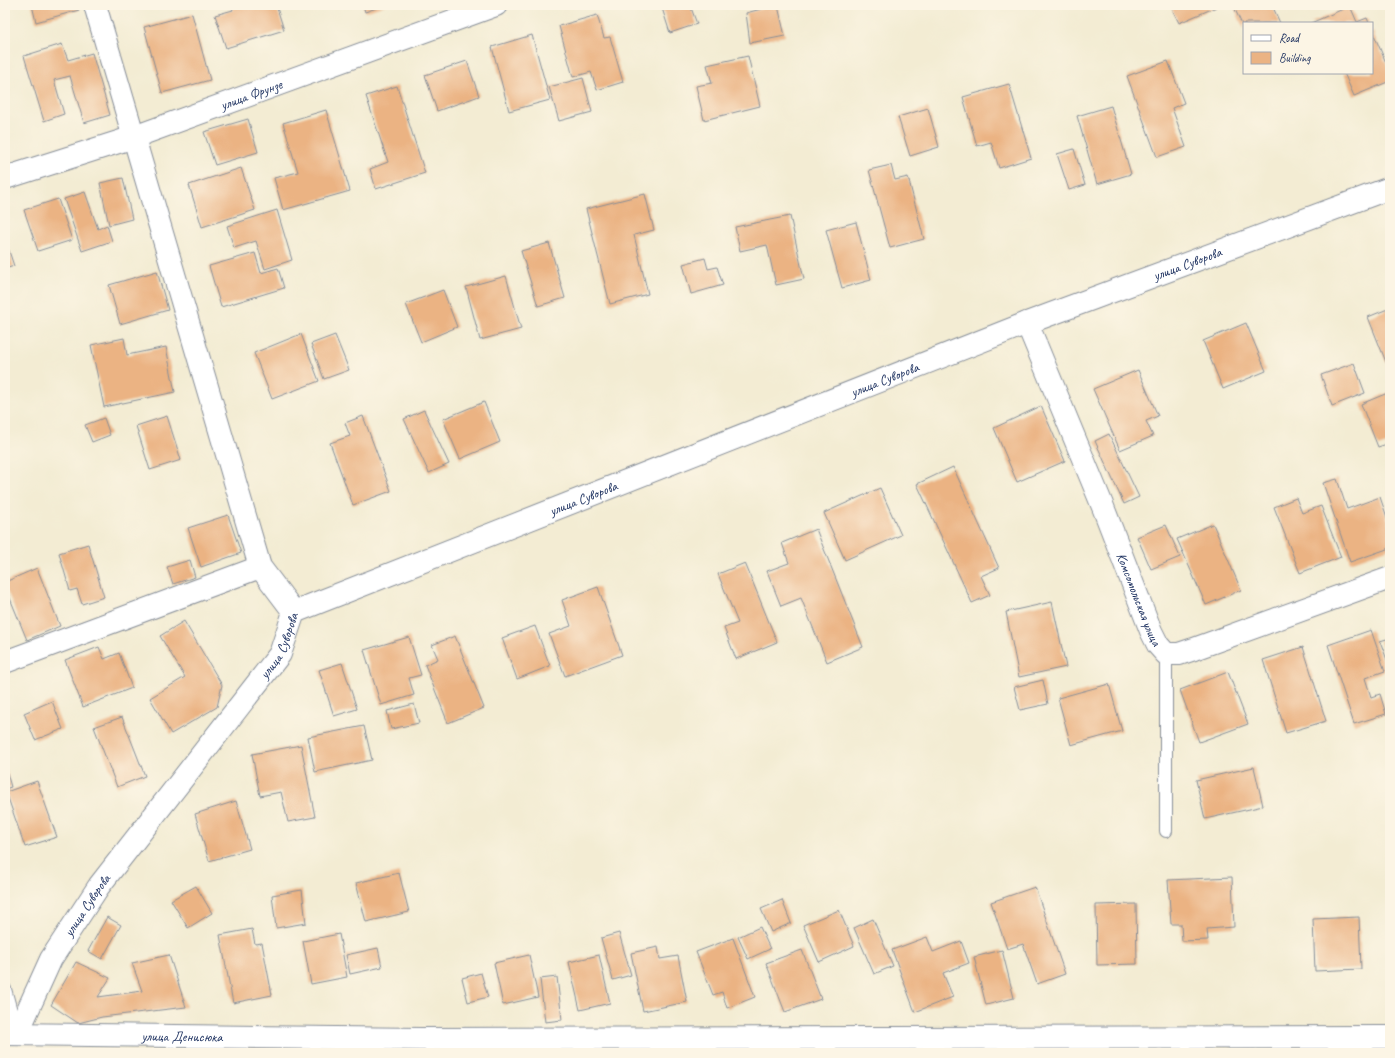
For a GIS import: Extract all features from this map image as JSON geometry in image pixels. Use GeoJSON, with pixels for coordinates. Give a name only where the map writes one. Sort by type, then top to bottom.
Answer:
{"type":"FeatureCollection","features":[{"type":"Feature","properties":{"kind":"street"},"geometry":{"type":"LineString","coordinates":[[95,5],[260,567],[294,612]]}},
{"type":"Feature","properties":{"kind":"street","name":"улица Фрунзе"},"geometry":{"type":"LineString","coordinates":[[5,178],[134,137],[496,5]]}},
{"type":"Feature","properties":{"kind":"street","name":"улица Суворова"},"geometry":{"type":"LineString","coordinates":[[11,1034],[51,959],[99,886],[280,654],[294,612],[1026,323],[1390,188]]}},
{"type":"Feature","properties":{"kind":"street","name":"Комсомольская улица"},"geometry":{"type":"LineString","coordinates":[[1026,323],[1103,508],[1151,631],[1158,645],[1166,654],[1179,654],[1194,649],[1390,578]]}},
{"type":"Feature","properties":{"kind":"street"},"geometry":{"type":"LineString","coordinates":[[5,662],[260,567]]}},
{"type":"Feature","properties":{"kind":"street","name":"улица Денисюка"},"geometry":{"type":"LineString","coordinates":[[11,1034],[421,1039],[1390,1037]]}},
{"type":"Feature","properties":{"kind":"lane"},"geometry":{"type":"LineString","coordinates":[[1166,654],[1166,831]]}},
{"type":"Feature","properties":{"kind":"lane"},"geometry":{"type":"LineString","coordinates":[[5,989],[11,1034]]}},
{"type":"Feature","properties":{"kind":"building"},"geometry":{"type":"Polygon","coordinates":[[[32,5],[78,5],[79,10],[36,22],[32,5]]]}},
{"type":"Feature","properties":{"kind":"building"},"geometry":{"type":"Polygon","coordinates":[[[231,5],[276,5],[284,30],[226,48],[215,15],[233,10],[231,5]]]}},
{"type":"Feature","properties":{"kind":"building"},"geometry":{"type":"Polygon","coordinates":[[[363,5],[385,5],[365,12],[363,5]]]}},
{"type":"Feature","properties":{"kind":"building"},"geometry":{"type":"Polygon","coordinates":[[[661,5],[690,5],[697,24],[670,33],[661,5]]]}},
{"type":"Feature","properties":{"kind":"building"},"geometry":{"type":"Polygon","coordinates":[[[764,5],[781,5],[778,6],[785,36],[750,43],[746,13],[765,8],[764,5]]]}},
{"type":"Feature","properties":{"kind":"building"},"geometry":{"type":"Polygon","coordinates":[[[1170,5],[1221,5],[1179,23],[1170,5]]]}},
{"type":"Feature","properties":{"kind":"building"},"geometry":{"type":"Polygon","coordinates":[[[1233,5],[1272,5],[1280,22],[1243,22],[1243,27],[1233,5]]]}},
{"type":"Feature","properties":{"kind":"building"},"geometry":{"type":"Polygon","coordinates":[[[1350,6],[1357,22],[1313,22],[1350,6]]]}},
{"type":"Feature","properties":{"kind":"building"},"geometry":{"type":"Polygon","coordinates":[[[192,14],[210,80],[162,93],[144,27],[192,14]]]}},
{"type":"Feature","properties":{"kind":"building"},"geometry":{"type":"Polygon","coordinates":[[[597,15],[604,38],[610,37],[623,82],[597,90],[591,72],[573,77],[559,26],[597,15]]]}},
{"type":"Feature","properties":{"kind":"building"},"geometry":{"type":"Polygon","coordinates":[[[1367,18],[1369,22],[1357,22],[1367,18]]]}},
{"type":"Feature","properties":{"kind":"building"},"geometry":{"type":"Polygon","coordinates":[[[1373,32],[1390,72],[1390,81],[1354,96],[1344,74],[1373,74],[1373,32]]]}},
{"type":"Feature","properties":{"kind":"building"},"geometry":{"type":"Polygon","coordinates":[[[532,35],[550,100],[509,111],[492,47],[532,35]]]}},
{"type":"Feature","properties":{"kind":"building"},"geometry":{"type":"Polygon","coordinates":[[[62,44],[68,60],[92,53],[110,115],[84,123],[70,76],[54,80],[64,114],[44,121],[24,56],[62,44]]]}},
{"type":"Feature","properties":{"kind":"building"},"geometry":{"type":"Polygon","coordinates":[[[748,56],[760,106],[704,120],[696,86],[712,83],[707,65],[748,56]]]}},
{"type":"Feature","properties":{"kind":"building"},"geometry":{"type":"Polygon","coordinates":[[[467,61],[479,96],[437,111],[425,75],[467,61]]]}},
{"type":"Feature","properties":{"kind":"building"},"geometry":{"type":"Polygon","coordinates":[[[1168,61],[1184,103],[1172,108],[1186,147],[1157,157],[1127,76],[1168,61]]]}},
{"type":"Feature","properties":{"kind":"building"},"geometry":{"type":"Polygon","coordinates":[[[583,78],[592,112],[559,121],[549,87],[583,78]]]}},
{"type":"Feature","properties":{"kind":"building"},"geometry":{"type":"Polygon","coordinates":[[[1009,84],[1031,158],[999,168],[991,142],[977,146],[963,97],[1009,84]]]}},
{"type":"Feature","properties":{"kind":"building"},"geometry":{"type":"Polygon","coordinates":[[[397,86],[425,173],[376,189],[370,169],[388,162],[366,96],[397,86]]]}},
{"type":"Feature","properties":{"kind":"building"},"geometry":{"type":"Polygon","coordinates":[[[1111,106],[1131,174],[1097,184],[1077,116],[1111,106]]]}},
{"type":"Feature","properties":{"kind":"building"},"geometry":{"type":"Polygon","coordinates":[[[928,108],[939,147],[910,156],[898,117],[928,108]]]}},
{"type":"Feature","properties":{"kind":"building"},"geometry":{"type":"Polygon","coordinates":[[[326,110],[350,191],[283,210],[274,178],[298,172],[283,123],[326,110]]]}},
{"type":"Feature","properties":{"kind":"building"},"geometry":{"type":"Polygon","coordinates":[[[248,119],[258,152],[215,165],[204,132],[248,119]]]}},
{"type":"Feature","properties":{"kind":"building"},"geometry":{"type":"Polygon","coordinates":[[[1074,149],[1085,185],[1069,190],[1057,154],[1074,149]]]}},
{"type":"Feature","properties":{"kind":"building"},"geometry":{"type":"Polygon","coordinates":[[[891,165],[895,180],[908,177],[924,239],[890,248],[869,170],[891,165]]]}},
{"type":"Feature","properties":{"kind":"building"},"geometry":{"type":"Polygon","coordinates":[[[241,168],[255,210],[202,227],[189,185],[241,168]]]}},
{"type":"Feature","properties":{"kind":"building"},"geometry":{"type":"Polygon","coordinates":[[[123,178],[132,219],[109,225],[100,183],[123,178]]]}},
{"type":"Feature","properties":{"kind":"building"},"geometry":{"type":"Polygon","coordinates":[[[85,192],[98,229],[107,225],[112,241],[82,251],[64,199],[85,192]]]}},
{"type":"Feature","properties":{"kind":"building"},"geometry":{"type":"Polygon","coordinates":[[[645,194],[654,230],[634,235],[648,294],[610,304],[586,209],[645,194]]]}},
{"type":"Feature","properties":{"kind":"building"},"geometry":{"type":"Polygon","coordinates":[[[58,199],[72,240],[38,251],[24,210],[58,199]]]}},
{"type":"Feature","properties":{"kind":"building"},"geometry":{"type":"Polygon","coordinates":[[[277,210],[292,260],[265,269],[256,241],[234,248],[227,226],[277,210]]]}},
{"type":"Feature","properties":{"kind":"building"},"geometry":{"type":"Polygon","coordinates":[[[790,216],[804,279],[776,285],[767,245],[740,251],[735,227],[790,216]]]}},
{"type":"Feature","properties":{"kind":"building"},"geometry":{"type":"Polygon","coordinates":[[[856,222],[871,280],[842,288],[826,230],[856,222]]]}},
{"type":"Feature","properties":{"kind":"building"},"geometry":{"type":"Polygon","coordinates":[[[5,239],[14,266],[5,269],[5,239]]]}},
{"type":"Feature","properties":{"kind":"building"},"geometry":{"type":"Polygon","coordinates":[[[549,243],[565,298],[538,306],[521,251],[549,243]]]}},
{"type":"Feature","properties":{"kind":"building"},"geometry":{"type":"Polygon","coordinates":[[[255,253],[261,273],[278,268],[284,288],[221,307],[209,266],[255,253]]]}},
{"type":"Feature","properties":{"kind":"building"},"geometry":{"type":"Polygon","coordinates":[[[705,258],[708,269],[717,267],[723,285],[691,294],[683,264],[705,258]]]}},
{"type":"Feature","properties":{"kind":"building"},"geometry":{"type":"Polygon","coordinates":[[[157,271],[168,310],[120,324],[109,285],[157,271]]]}},
{"type":"Feature","properties":{"kind":"building"},"geometry":{"type":"Polygon","coordinates":[[[506,276],[521,329],[480,340],[466,287],[506,276]]]}},
{"type":"Feature","properties":{"kind":"building"},"geometry":{"type":"Polygon","coordinates":[[[443,290],[457,327],[421,342],[406,304],[443,290]]]}},
{"type":"Feature","properties":{"kind":"building"},"geometry":{"type":"Polygon","coordinates":[[[1390,308],[1390,372],[1368,317],[1390,308]]]}},
{"type":"Feature","properties":{"kind":"building"},"geometry":{"type":"Polygon","coordinates":[[[1246,323],[1266,371],[1223,389],[1203,341],[1246,323]]]}},
{"type":"Feature","properties":{"kind":"building"},"geometry":{"type":"Polygon","coordinates":[[[301,334],[319,381],[272,399],[254,353],[301,334]]]}},
{"type":"Feature","properties":{"kind":"building"},"geometry":{"type":"Polygon","coordinates":[[[335,335],[349,370],[324,379],[311,344],[335,335]]]}},
{"type":"Feature","properties":{"kind":"building"},"geometry":{"type":"Polygon","coordinates":[[[124,338],[127,355],[166,347],[175,392],[104,407],[91,345],[124,338]]]}},
{"type":"Feature","properties":{"kind":"building"},"geometry":{"type":"Polygon","coordinates":[[[1354,363],[1365,393],[1332,406],[1321,375],[1354,363]]]}},
{"type":"Feature","properties":{"kind":"building"},"geometry":{"type":"Polygon","coordinates":[[[1138,370],[1158,416],[1146,421],[1153,436],[1120,450],[1093,389],[1138,370]]]}},
{"type":"Feature","properties":{"kind":"building"},"geometry":{"type":"Polygon","coordinates":[[[1390,392],[1390,443],[1378,447],[1361,404],[1390,392]]]}},
{"type":"Feature","properties":{"kind":"building"},"geometry":{"type":"Polygon","coordinates":[[[484,402],[500,442],[460,459],[443,419],[484,402]]]}},
{"type":"Feature","properties":{"kind":"building"},"geometry":{"type":"Polygon","coordinates":[[[1041,406],[1065,461],[1017,482],[994,428],[1041,406]]]}},
{"type":"Feature","properties":{"kind":"building"},"geometry":{"type":"Polygon","coordinates":[[[424,410],[449,464],[429,473],[404,419],[424,410]]]}},
{"type":"Feature","properties":{"kind":"building"},"geometry":{"type":"Polygon","coordinates":[[[167,416],[181,460],[150,470],[136,426],[167,416]]]}},
{"type":"Feature","properties":{"kind":"building"},"geometry":{"type":"Polygon","coordinates":[[[363,416],[391,491],[353,505],[330,443],[350,436],[345,423],[363,416]]]}},
{"type":"Feature","properties":{"kind":"building"},"geometry":{"type":"Polygon","coordinates":[[[104,418],[110,435],[92,442],[85,425],[104,418]]]}},
{"type":"Feature","properties":{"kind":"building"},"geometry":{"type":"Polygon","coordinates":[[[1109,434],[1139,497],[1124,504],[1095,441],[1109,434]]]}},
{"type":"Feature","properties":{"kind":"building"},"geometry":{"type":"Polygon","coordinates":[[[953,467],[999,568],[981,576],[990,595],[972,603],[917,484],[953,467]]]}},
{"type":"Feature","properties":{"kind":"building"},"geometry":{"type":"Polygon","coordinates":[[[1337,479],[1347,509],[1380,497],[1390,526],[1390,548],[1350,562],[1323,483],[1337,479]]]}},
{"type":"Feature","properties":{"kind":"building"},"geometry":{"type":"Polygon","coordinates":[[[880,488],[901,535],[845,560],[824,513],[880,488]]]}},
{"type":"Feature","properties":{"kind":"building"},"geometry":{"type":"Polygon","coordinates":[[[1296,498],[1302,513],[1321,506],[1341,557],[1300,573],[1274,507],[1296,498]]]}},
{"type":"Feature","properties":{"kind":"building"},"geometry":{"type":"Polygon","coordinates":[[[228,515],[241,553],[201,567],[188,528],[228,515]]]}},
{"type":"Feature","properties":{"kind":"building"},"geometry":{"type":"Polygon","coordinates":[[[1213,524],[1241,590],[1206,605],[1177,539],[1213,524]]]}},
{"type":"Feature","properties":{"kind":"building"},"geometry":{"type":"Polygon","coordinates":[[[1166,525],[1180,557],[1151,569],[1137,537],[1166,525]]]}},
{"type":"Feature","properties":{"kind":"building"},"geometry":{"type":"Polygon","coordinates":[[[816,529],[863,647],[827,662],[801,598],[781,606],[767,571],[789,563],[782,543],[816,529]]]}},
{"type":"Feature","properties":{"kind":"building"},"geometry":{"type":"Polygon","coordinates":[[[88,544],[104,597],[82,604],[77,589],[70,591],[59,553],[88,544]]]}},
{"type":"Feature","properties":{"kind":"building"},"geometry":{"type":"Polygon","coordinates":[[[190,560],[195,577],[173,584],[167,567],[190,560]]]}},
{"type":"Feature","properties":{"kind":"building"},"geometry":{"type":"Polygon","coordinates":[[[745,563],[777,642],[736,659],[724,628],[738,623],[718,574],[745,563]]]}},
{"type":"Feature","properties":{"kind":"building"},"geometry":{"type":"Polygon","coordinates":[[[37,568],[60,626],[27,640],[5,586],[5,582],[37,568]]]}},
{"type":"Feature","properties":{"kind":"building"},"geometry":{"type":"Polygon","coordinates":[[[598,587],[622,655],[565,676],[549,634],[571,626],[562,600],[598,587]]]}},
{"type":"Feature","properties":{"kind":"building"},"geometry":{"type":"Polygon","coordinates":[[[1052,602],[1066,667],[1019,677],[1006,612],[1052,602]]]}},
{"type":"Feature","properties":{"kind":"building"},"geometry":{"type":"Polygon","coordinates":[[[184,621],[222,685],[217,707],[171,734],[150,698],[185,677],[160,636],[184,621]]]}},
{"type":"Feature","properties":{"kind":"building"},"geometry":{"type":"Polygon","coordinates":[[[535,626],[550,666],[517,679],[502,638],[535,626]]]}},
{"type":"Feature","properties":{"kind":"building"},"geometry":{"type":"Polygon","coordinates":[[[1371,630],[1385,671],[1365,678],[1371,697],[1380,694],[1386,714],[1354,724],[1328,645],[1371,630]]]}},
{"type":"Feature","properties":{"kind":"building"},"geometry":{"type":"Polygon","coordinates":[[[455,636],[484,708],[448,723],[425,665],[438,659],[432,645],[455,636]]]}},
{"type":"Feature","properties":{"kind":"building"},"geometry":{"type":"Polygon","coordinates":[[[409,637],[421,675],[409,678],[414,695],[381,705],[364,650],[409,637]]]}},
{"type":"Feature","properties":{"kind":"building"},"geometry":{"type":"Polygon","coordinates":[[[1390,638],[1390,668],[1380,641],[1390,638]]]}},
{"type":"Feature","properties":{"kind":"building"},"geometry":{"type":"Polygon","coordinates":[[[99,647],[104,659],[119,653],[132,688],[83,707],[65,660],[99,647]]]}},
{"type":"Feature","properties":{"kind":"building"},"geometry":{"type":"Polygon","coordinates":[[[1303,647],[1326,721],[1286,733],[1263,660],[1303,647]]]}},
{"type":"Feature","properties":{"kind":"building"},"geometry":{"type":"Polygon","coordinates":[[[342,663],[357,709],[334,716],[319,670],[342,663]]]}},
{"type":"Feature","properties":{"kind":"building"},"geometry":{"type":"Polygon","coordinates":[[[1228,672],[1248,724],[1199,742],[1180,690],[1228,672]]]}},
{"type":"Feature","properties":{"kind":"building"},"geometry":{"type":"Polygon","coordinates":[[[1043,680],[1048,704],[1020,710],[1014,687],[1043,680]]]}},
{"type":"Feature","properties":{"kind":"building"},"geometry":{"type":"Polygon","coordinates":[[[1109,684],[1122,731],[1071,745],[1058,698],[1109,684]]]}},
{"type":"Feature","properties":{"kind":"building"},"geometry":{"type":"Polygon","coordinates":[[[52,701],[63,729],[35,740],[24,713],[52,701]]]}},
{"type":"Feature","properties":{"kind":"building"},"geometry":{"type":"Polygon","coordinates":[[[414,704],[419,723],[391,729],[387,711],[414,704]]]}},
{"type":"Feature","properties":{"kind":"building"},"geometry":{"type":"Polygon","coordinates":[[[122,717],[145,776],[117,787],[94,727],[122,717]]]}},
{"type":"Feature","properties":{"kind":"building"},"geometry":{"type":"Polygon","coordinates":[[[364,726],[372,760],[315,772],[308,737],[364,726]]]}},
{"type":"Feature","properties":{"kind":"building"},"geometry":{"type":"Polygon","coordinates":[[[301,745],[315,817],[288,822],[281,792],[260,796],[252,754],[301,745]]]}},
{"type":"Feature","properties":{"kind":"building"},"geometry":{"type":"Polygon","coordinates":[[[5,766],[11,787],[5,789],[5,766]]]}},
{"type":"Feature","properties":{"kind":"building"},"geometry":{"type":"Polygon","coordinates":[[[1254,767],[1263,806],[1205,819],[1196,780],[1254,767]]]}},
{"type":"Feature","properties":{"kind":"building"},"geometry":{"type":"Polygon","coordinates":[[[37,781],[57,837],[25,847],[6,792],[37,781]]]}},
{"type":"Feature","properties":{"kind":"building"},"geometry":{"type":"Polygon","coordinates":[[[236,801],[250,849],[209,861],[195,814],[236,801]]]}},
{"type":"Feature","properties":{"kind":"building"},"geometry":{"type":"Polygon","coordinates":[[[399,873],[409,912],[366,922],[356,883],[399,873]]]}},
{"type":"Feature","properties":{"kind":"building"},"geometry":{"type":"Polygon","coordinates":[[[1232,877],[1234,927],[1207,929],[1208,940],[1182,941],[1181,924],[1171,924],[1168,880],[1232,877]]]}},
{"type":"Feature","properties":{"kind":"building"},"geometry":{"type":"Polygon","coordinates":[[[196,886],[212,913],[188,928],[171,900],[196,886]]]}},
{"type":"Feature","properties":{"kind":"building"},"geometry":{"type":"Polygon","coordinates":[[[1035,887],[1065,974],[1037,984],[1023,944],[1007,949],[991,902],[1035,887]]]}},
{"type":"Feature","properties":{"kind":"building"},"geometry":{"type":"Polygon","coordinates":[[[302,890],[306,923],[276,928],[272,895],[302,890]]]}},
{"type":"Feature","properties":{"kind":"building"},"geometry":{"type":"Polygon","coordinates":[[[782,900],[791,923],[771,932],[761,909],[782,900]]]}},
{"type":"Feature","properties":{"kind":"building"},"geometry":{"type":"Polygon","coordinates":[[[1136,904],[1137,964],[1097,965],[1096,905],[1136,904]]]}},
{"type":"Feature","properties":{"kind":"building"},"geometry":{"type":"Polygon","coordinates":[[[839,910],[854,946],[819,962],[803,925],[839,910]]]}},
{"type":"Feature","properties":{"kind":"building"},"geometry":{"type":"Polygon","coordinates":[[[107,917],[121,925],[102,959],[88,951],[107,917]]]}},
{"type":"Feature","properties":{"kind":"building"},"geometry":{"type":"Polygon","coordinates":[[[1359,917],[1361,969],[1315,971],[1313,919],[1359,917]]]}},
{"type":"Feature","properties":{"kind":"building"},"geometry":{"type":"Polygon","coordinates":[[[873,919],[893,966],[874,974],[854,928],[873,919]]]}},
{"type":"Feature","properties":{"kind":"building"},"geometry":{"type":"Polygon","coordinates":[[[760,927],[770,949],[748,959],[738,937],[760,927]]]}},
{"type":"Feature","properties":{"kind":"building"},"geometry":{"type":"Polygon","coordinates":[[[252,929],[255,944],[262,943],[272,995],[233,1003],[220,935],[252,929]]]}},
{"type":"Feature","properties":{"kind":"building"},"geometry":{"type":"Polygon","coordinates":[[[619,933],[631,975],[613,980],[601,938],[619,933]]]}},
{"type":"Feature","properties":{"kind":"building"},"geometry":{"type":"Polygon","coordinates":[[[339,934],[347,977],[311,984],[303,941],[339,934]]]}},
{"type":"Feature","properties":{"kind":"building"},"geometry":{"type":"Polygon","coordinates":[[[927,937],[933,952],[961,941],[969,963],[943,973],[953,997],[915,1012],[892,950],[927,937]]]}},
{"type":"Feature","properties":{"kind":"building"},"geometry":{"type":"Polygon","coordinates":[[[733,938],[755,997],[727,1008],[722,992],[713,995],[696,952],[733,938]]]}},
{"type":"Feature","properties":{"kind":"building"},"geometry":{"type":"Polygon","coordinates":[[[658,947],[660,959],[678,956],[687,1002],[643,1011],[631,953],[658,947]]]}},
{"type":"Feature","properties":{"kind":"building"},"geometry":{"type":"Polygon","coordinates":[[[378,948],[382,967],[350,974],[346,955],[378,948]]]}},
{"type":"Feature","properties":{"kind":"building"},"geometry":{"type":"Polygon","coordinates":[[[802,950],[821,999],[785,1012],[766,963],[802,950]]]}},
{"type":"Feature","properties":{"kind":"building"},"geometry":{"type":"Polygon","coordinates":[[[1002,950],[1014,998],[986,1005],[974,957],[1002,950]]]}},
{"type":"Feature","properties":{"kind":"building"},"geometry":{"type":"Polygon","coordinates":[[[169,955],[186,1007],[102,1017],[78,1023],[51,1005],[76,962],[110,978],[98,997],[142,991],[132,963],[169,955]]]}},
{"type":"Feature","properties":{"kind":"building"},"geometry":{"type":"Polygon","coordinates":[[[529,955],[538,997],[503,1005],[494,963],[529,955]]]}},
{"type":"Feature","properties":{"kind":"building"},"geometry":{"type":"Polygon","coordinates":[[[599,955],[610,1003],[580,1010],[569,962],[599,955]]]}},
{"type":"Feature","properties":{"kind":"building"},"geometry":{"type":"Polygon","coordinates":[[[481,973],[488,997],[468,1002],[462,978],[481,973]]]}},
{"type":"Feature","properties":{"kind":"building"},"geometry":{"type":"Polygon","coordinates":[[[557,977],[562,1020],[545,1022],[540,979],[557,977]]]}}]}
